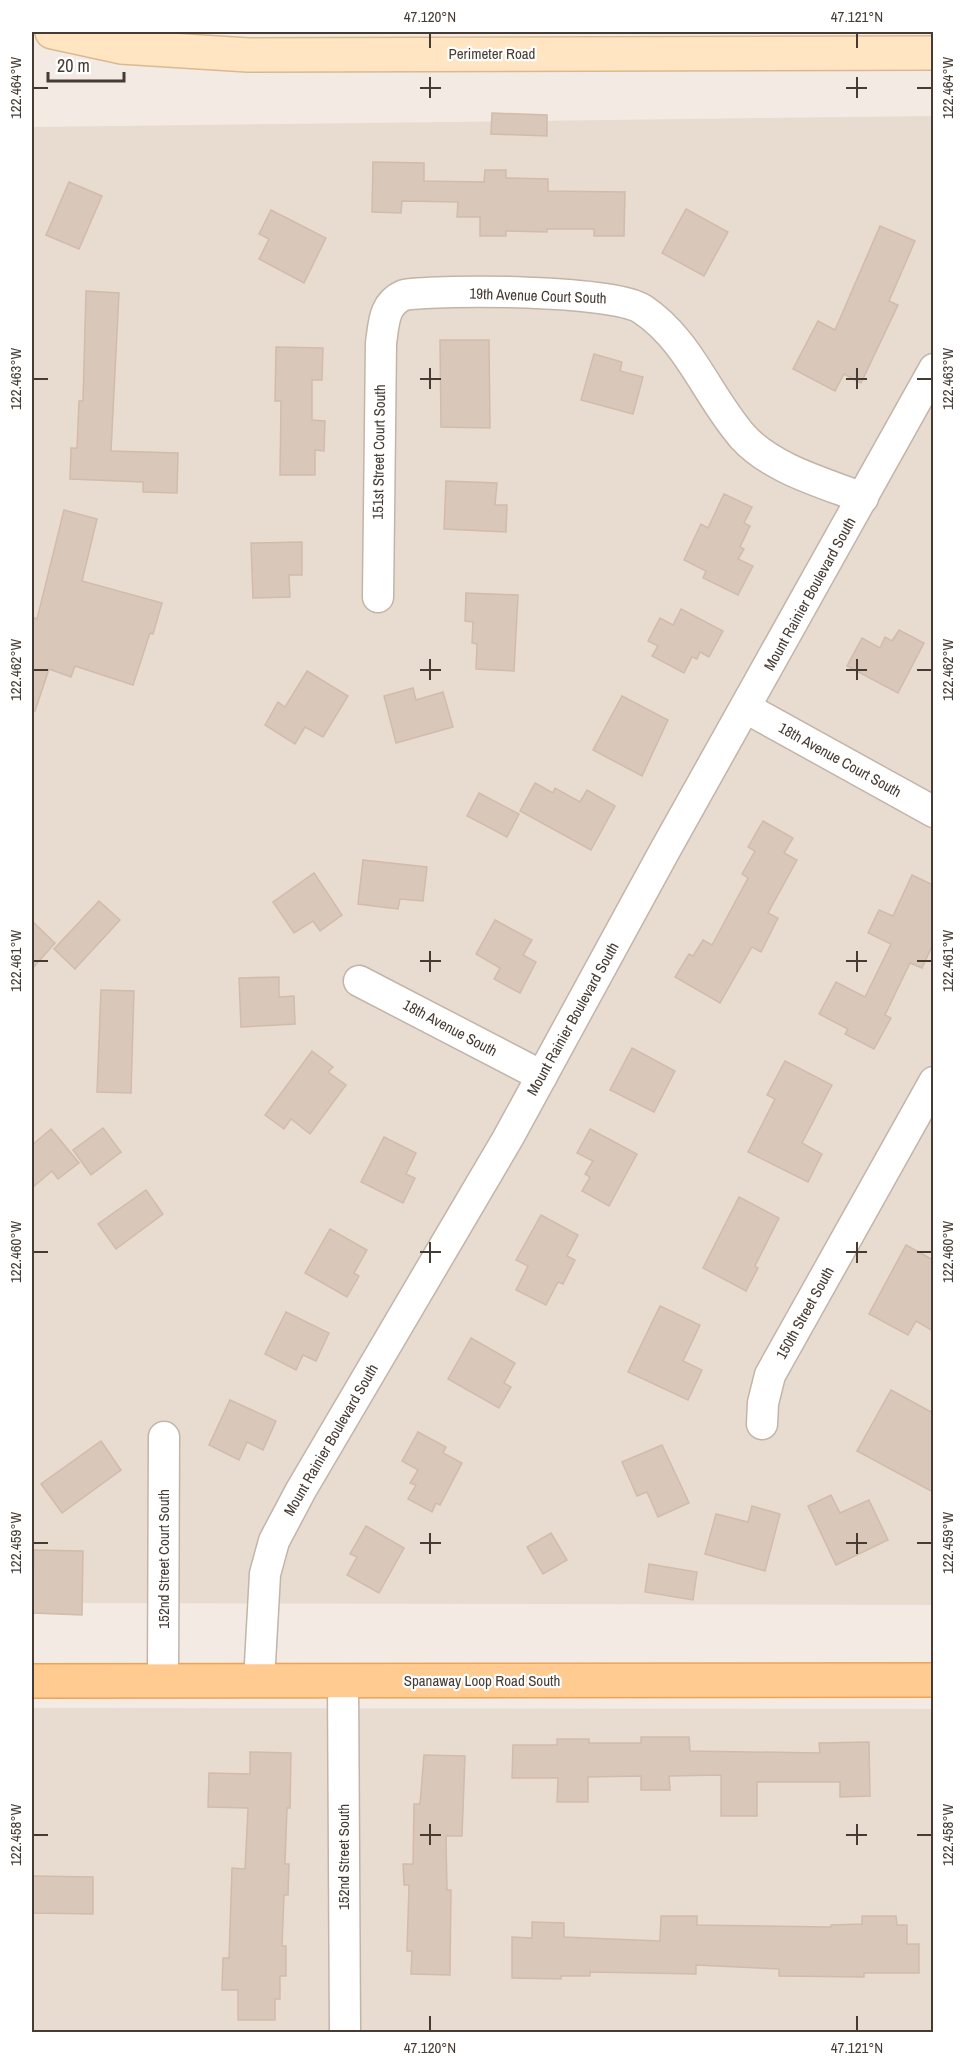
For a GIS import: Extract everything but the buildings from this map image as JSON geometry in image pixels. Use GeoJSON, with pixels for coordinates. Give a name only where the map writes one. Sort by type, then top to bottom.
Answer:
{"type":"FeatureCollection","features":[{"type":"Feature","properties":{"kind":"main road","name":"Spanaway Loop Road South"},"geometry":{"type":"LineString","coordinates":[[32,1681],[933,1680]]}},
{"type":"Feature","properties":{"kind":"street","name":"Perimeter Road"},"geometry":{"type":"LineString","coordinates":[[52,32],[121,47],[248,55],[933,53]]}},
{"type":"Feature","properties":{"kind":"street","name":"19th Avenue Court South"},"geometry":{"type":"LineString","coordinates":[[388,307],[394,299],[416,293],[566,294],[619,299],[640,308],[676,339],[744,438],[769,457],[863,498]]}},
{"type":"Feature","properties":{"kind":"street","name":"151st Street Court South"},"geometry":{"type":"LineString","coordinates":[[378,597],[381,343],[388,307]]}},
{"type":"Feature","properties":{"kind":"street","name":"Mount Rainier Boulevard South"},"geometry":{"type":"LineString","coordinates":[[259,1681],[265,1574],[274,1541],[542,1076],[933,369]]}},
{"type":"Feature","properties":{"kind":"street","name":"18th Avenue Court South"},"geometry":{"type":"LineString","coordinates":[[746,708],[933,812]]}},
{"type":"Feature","properties":{"kind":"street","name":"18th Avenue South"},"geometry":{"type":"LineString","coordinates":[[359,981],[542,1076]]}},
{"type":"Feature","properties":{"kind":"street","name":"150th Street South"},"geometry":{"type":"LineString","coordinates":[[762,1424],[763,1403],[770,1376],[933,1082]]}},
{"type":"Feature","properties":{"kind":"street","name":"152nd Street Court South"},"geometry":{"type":"LineString","coordinates":[[163,1681],[164,1437]]}},
{"type":"Feature","properties":{"kind":"street","name":"152nd Street South"},"geometry":{"type":"LineString","coordinates":[[343,1681],[345,2032]]}},
{"type":"Feature","properties":{"kind":"shaded area"},"geometry":{"type":"Polygon","coordinates":[[[933,116],[933,1605],[32,1603],[32,127],[933,116]]]}},
{"type":"Feature","properties":{"kind":"shaded area"},"geometry":{"type":"Polygon","coordinates":[[[32,1708],[933,1709],[933,2032],[32,2032],[32,1708]]]}}]}
